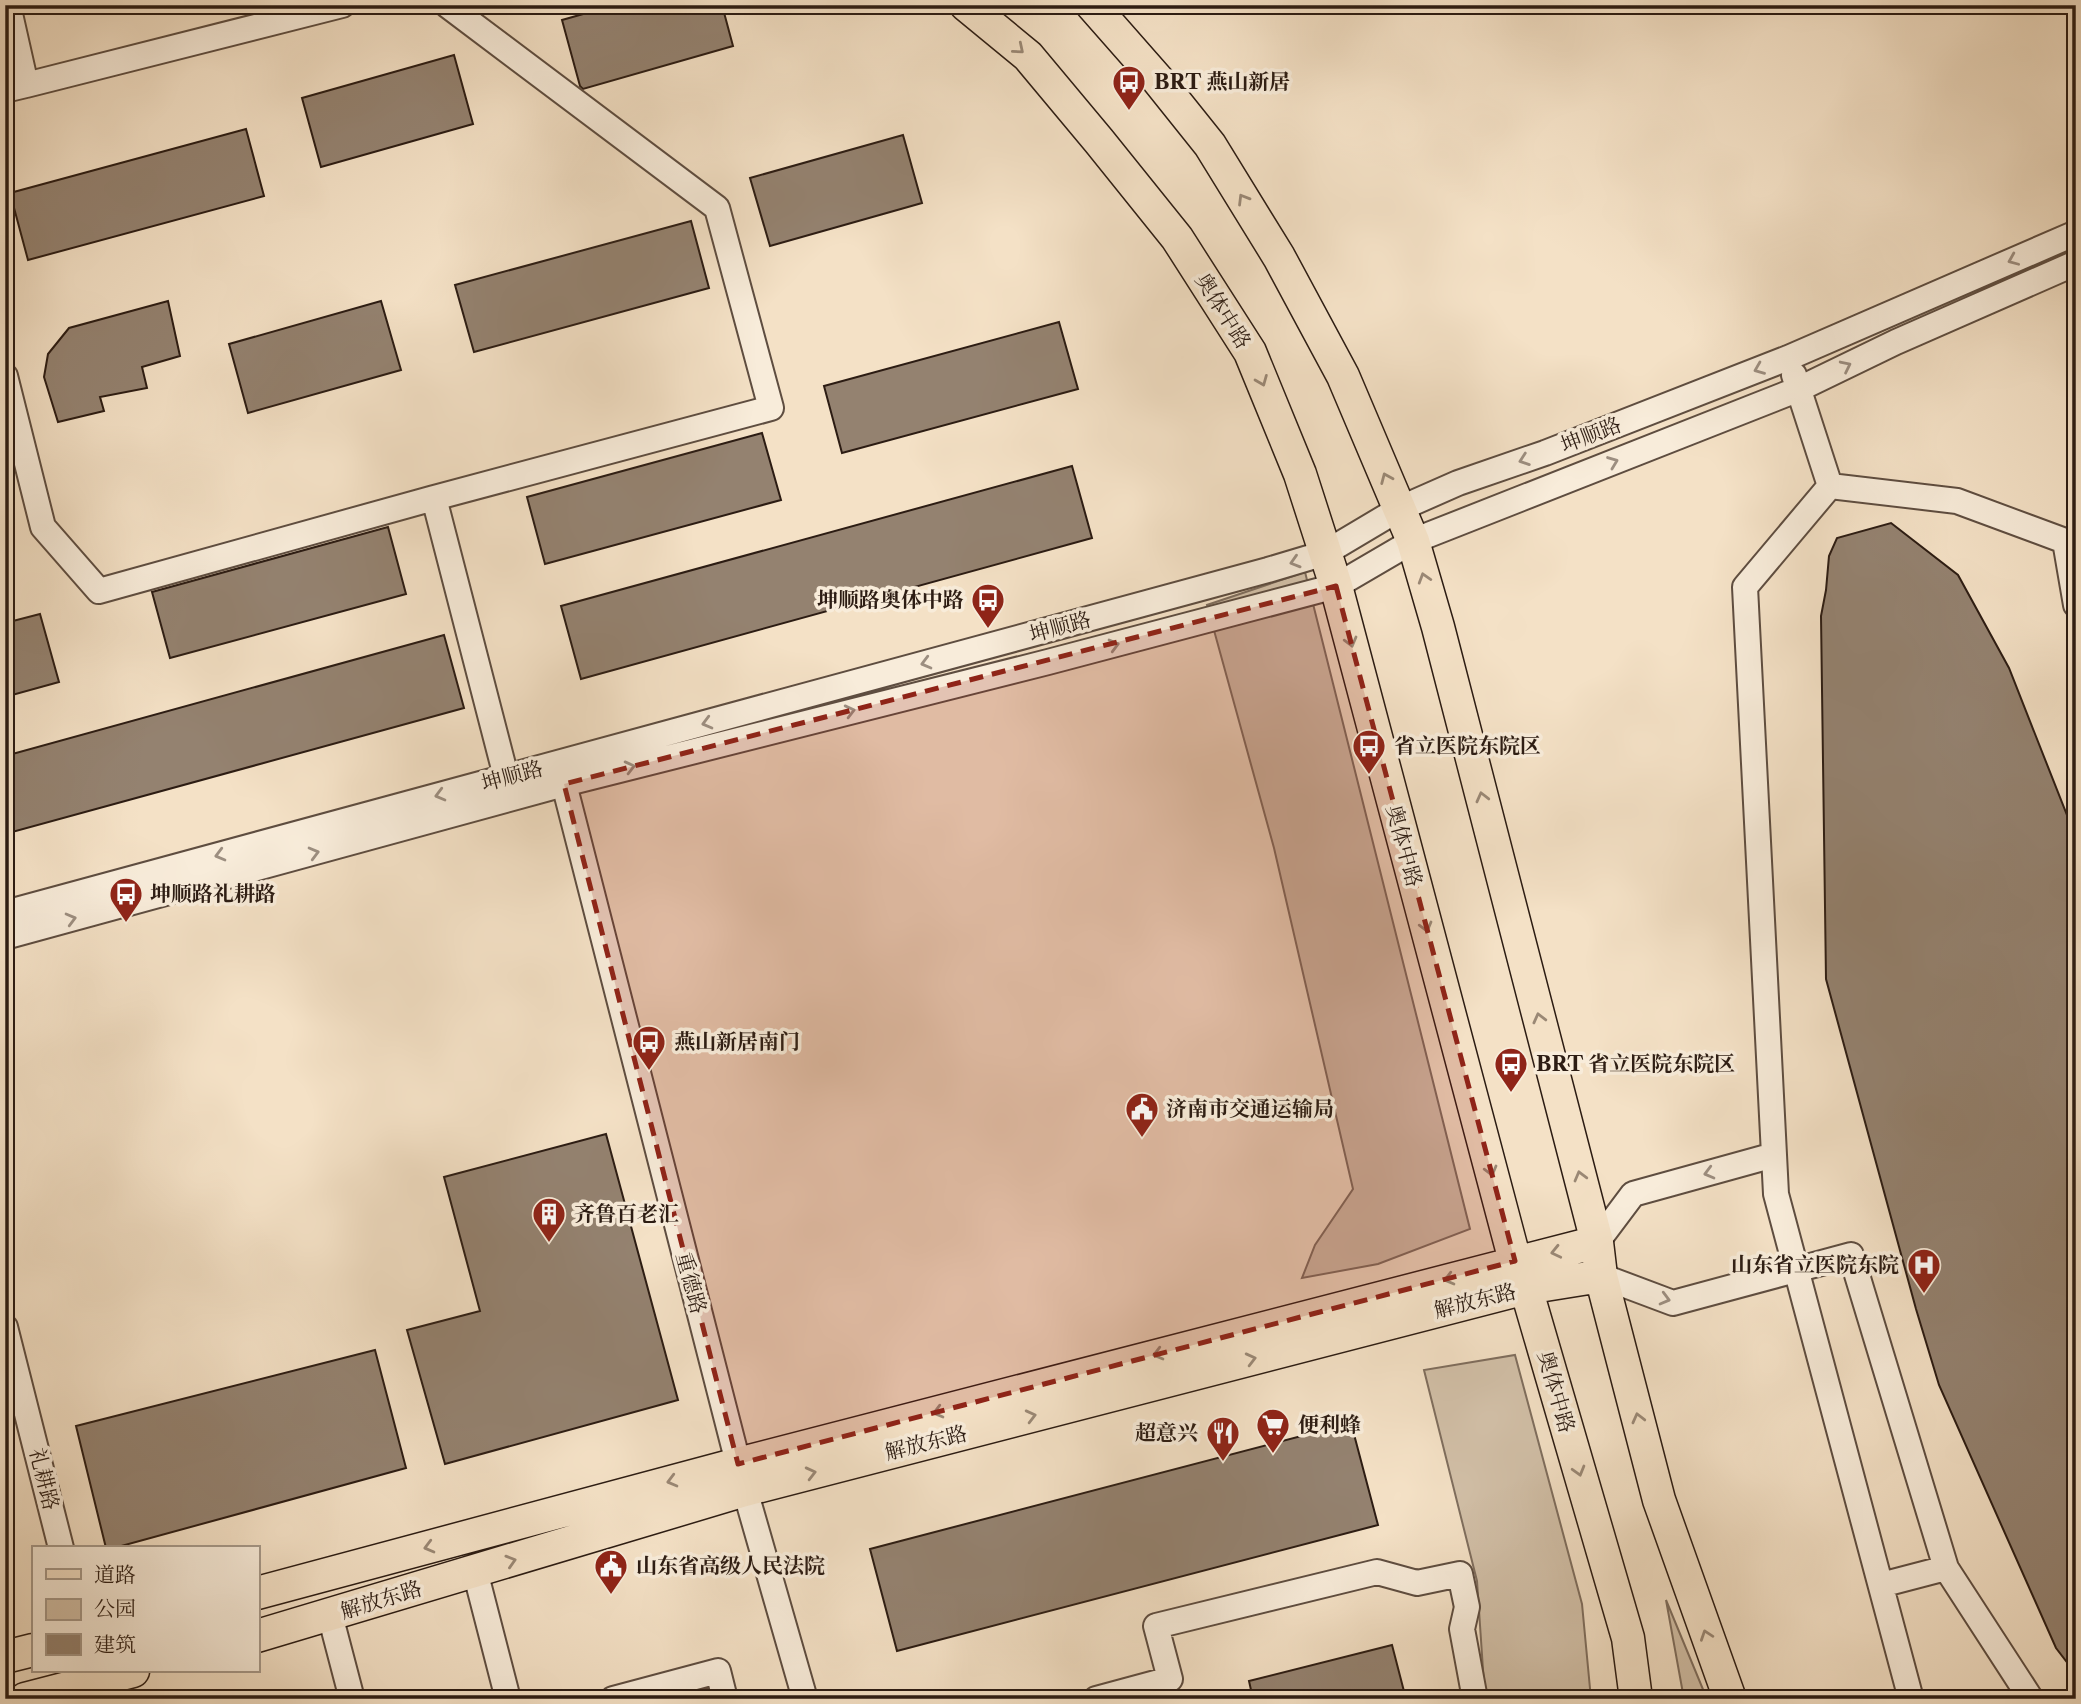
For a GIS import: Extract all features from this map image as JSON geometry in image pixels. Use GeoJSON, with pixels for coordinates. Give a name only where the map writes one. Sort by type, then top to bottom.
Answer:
{"type":"FeatureCollection","features":[{"type":"Feature","properties":{"kind":"main road","name":"奥体中路"},"geometry":{"type":"LineString","coordinates":[[966,5],[1028,56],[1177,238],[1250,352],[1300,474],[1336,586],[1521,1275],[1628,1638],[1636,1699]]}},
{"type":"Feature","properties":{"kind":"main road"},"geometry":{"type":"LineString","coordinates":[[1092,5],[1158,80],[1210,145],[1279,257],[1343,376],[1413,541],[1438,627],[1597,1242],[1601,1276],[1659,1500],[1730,1699]]}},
{"type":"Feature","properties":{"kind":"main road","name":"解放东路"},"geometry":{"type":"LineString","coordinates":[[259,1593],[741,1477],[1521,1275],[1597,1242]]}},
{"type":"Feature","properties":{"kind":"main road","name":"解放东路"},"geometry":{"type":"LineString","coordinates":[[1521,1275],[1601,1276]]}},
{"type":"Feature","properties":{"kind":"main road","name":"解放东路"},"geometry":{"type":"LineString","coordinates":[[259,1635],[475,1571],[741,1477]]}},
{"type":"Feature","properties":{"kind":"main road"},"geometry":{"type":"LineString","coordinates":[[5,1657],[32,1650]]}},
{"type":"Feature","properties":{"kind":"main road"},"geometry":{"type":"LineString","coordinates":[[25,1699],[97,1684],[130,1672]]}},
{"type":"Feature","properties":{"kind":"street"},"geometry":{"type":"LineString","coordinates":[[8,5],[16,88],[342,5]]}},
{"type":"Feature","properties":{"kind":"street"},"geometry":{"type":"LineString","coordinates":[[5,376],[43,527],[99,591],[771,408],[717,208],[447,5]]}},
{"type":"Feature","properties":{"kind":"street","name":"坤顺路"},"geometry":{"type":"LineString","coordinates":[[5,937],[509,788],[1325,553],[1399,509],[1458,483],[1558,448],[1788,358],[2076,233]]}},
{"type":"Feature","properties":{"kind":"street","name":"坤顺路"},"geometry":{"type":"LineString","coordinates":[[5,913],[509,788],[564,784],[1336,586],[1413,541],[1800,389],[1896,342],[2076,263]]}},
{"type":"Feature","properties":{"kind":"street"},"geometry":{"type":"LineString","coordinates":[[1788,358],[1830,486]]}},
{"type":"Feature","properties":{"kind":"street"},"geometry":{"type":"LineString","coordinates":[[1830,486],[1956,501],[2065,541],[2076,605]]}},
{"type":"Feature","properties":{"kind":"street"},"geometry":{"type":"LineString","coordinates":[[1830,486],[1745,587],[1776,1194],[1911,1699]]}},
{"type":"Feature","properties":{"kind":"street"},"geometry":{"type":"LineString","coordinates":[[434,498],[509,788]]}},
{"type":"Feature","properties":{"kind":"street","name":"重德路"},"geometry":{"type":"LineString","coordinates":[[564,784],[741,1477],[805,1699]]}},
{"type":"Feature","properties":{"kind":"street"},"geometry":{"type":"LineString","coordinates":[[1597,1242],[1633,1194],[1774,1155]]}},
{"type":"Feature","properties":{"kind":"street"},"geometry":{"type":"LineString","coordinates":[[1601,1276],[1673,1303],[1851,1255],[1946,1568],[2031,1699]]}},
{"type":"Feature","properties":{"kind":"street","name":"礼耕路"},"geometry":{"type":"LineString","coordinates":[[5,1327],[60,1546]]}},
{"type":"Feature","properties":{"kind":"street"},"geometry":{"type":"LineString","coordinates":[[1881,1585],[1946,1568]]}},
{"type":"Feature","properties":{"kind":"street"},"geometry":{"type":"LineString","coordinates":[[475,1571],[508,1699]]}},
{"type":"Feature","properties":{"kind":"street"},"geometry":{"type":"LineString","coordinates":[[1096,1699],[1170,1679],[1156,1626],[1377,1572],[1417,1583],[1460,1574],[1467,1607],[1462,1629],[1475,1699]]}},
{"type":"Feature","properties":{"kind":"street"},"geometry":{"type":"LineString","coordinates":[[330,1615],[352,1699]]}},
{"type":"Feature","properties":{"kind":"street"},"geometry":{"type":"LineString","coordinates":[[613,1699],[718,1671],[725,1699]]}},
{"type":"Feature","properties":{"kind":"highlighted area"},"geometry":{"type":"Polygon","coordinates":[[[1336,586],[1515,1261],[738,1464],[564,784],[1336,586]]]}},
{"type":"Feature","properties":{"kind":"green space"},"geometry":{"type":"Polygon","coordinates":[[[1305,572],[1470,1229],[1378,1264],[1302,1278],[1315,1245],[1353,1189],[1274,848],[1207,605],[1305,572]]]}},
{"type":"Feature","properties":{"kind":"green space"},"geometry":{"type":"Polygon","coordinates":[[[1515,1355],[1582,1604],[1591,1699],[1485,1699],[1477,1581],[1424,1370],[1515,1355]]]}},
{"type":"Feature","properties":{"kind":"green space"},"geometry":{"type":"Polygon","coordinates":[[[1666,1600],[1707,1699],[1684,1699],[1666,1600]]]}},
{"type":"Feature","properties":{"kind":"building"},"geometry":{"type":"Polygon","coordinates":[[[615,5],[722,5],[733,46],[583,89],[562,20],[615,5]]]}},
{"type":"Feature","properties":{"kind":"building"},"geometry":{"type":"Polygon","coordinates":[[[454,55],[473,124],[321,167],[302,98],[454,55]]]}},
{"type":"Feature","properties":{"kind":"building"},"geometry":{"type":"Polygon","coordinates":[[[246,129],[264,196],[28,260],[10,193],[246,129]]]}},
{"type":"Feature","properties":{"kind":"building"},"geometry":{"type":"Polygon","coordinates":[[[903,135],[922,203],[770,246],[750,178],[903,135]]]}},
{"type":"Feature","properties":{"kind":"building"},"geometry":{"type":"Polygon","coordinates":[[[691,221],[709,288],[474,352],[455,285],[691,221]]]}},
{"type":"Feature","properties":{"kind":"building"},"geometry":{"type":"Polygon","coordinates":[[[168,301],[180,356],[142,367],[147,388],[100,397],[104,411],[58,422],[44,377],[48,354],[69,328],[168,301]]]}},
{"type":"Feature","properties":{"kind":"building"},"geometry":{"type":"Polygon","coordinates":[[[381,301],[401,370],[248,413],[229,344],[381,301]]]}},
{"type":"Feature","properties":{"kind":"building"},"geometry":{"type":"Polygon","coordinates":[[[1059,322],[1078,389],[842,453],[824,386],[1059,322]]]}},
{"type":"Feature","properties":{"kind":"building"},"geometry":{"type":"Polygon","coordinates":[[[762,433],[781,500],[545,564],[527,497],[762,433]]]}},
{"type":"Feature","properties":{"kind":"building"},"geometry":{"type":"Polygon","coordinates":[[[1072,466],[1092,538],[581,679],[561,606],[1072,466]]]}},
{"type":"Feature","properties":{"kind":"building"},"geometry":{"type":"Polygon","coordinates":[[[1891,523],[1958,575],[2009,668],[2076,838],[2076,1674],[2056,1648],[1939,1385],[1826,979],[1821,616],[1829,556],[1837,538],[1891,523]]]}},
{"type":"Feature","properties":{"kind":"building"},"geometry":{"type":"Polygon","coordinates":[[[388,527],[406,594],[170,658],[152,592],[388,527]]]}},
{"type":"Feature","properties":{"kind":"building"},"geometry":{"type":"Polygon","coordinates":[[[40,614],[59,682],[5,697],[5,623],[40,614]]]}},
{"type":"Feature","properties":{"kind":"building"},"geometry":{"type":"Polygon","coordinates":[[[444,635],[464,708],[5,834],[5,756],[444,635]]]}},
{"type":"Feature","properties":{"kind":"building","name":"齐鲁百老汇"},"geometry":{"type":"Polygon","coordinates":[[[606,1134],[678,1400],[445,1464],[407,1330],[480,1311],[444,1177],[606,1134]]]}},
{"type":"Feature","properties":{"kind":"building"},"geometry":{"type":"Polygon","coordinates":[[[375,1350],[406,1468],[121,1546],[106,1546],[76,1426],[375,1350]]]}},
{"type":"Feature","properties":{"kind":"building"},"geometry":{"type":"Polygon","coordinates":[[[1351,1423],[1378,1525],[897,1651],[870,1549],[1351,1423]]]}},
{"type":"Feature","properties":{"kind":"building"},"geometry":{"type":"Polygon","coordinates":[[[1392,1645],[1406,1699],[1253,1699],[1249,1681],[1392,1645]]]}},
{"type":"Feature","properties":{"kind":"place","name":"BRT 燕山新居"},"geometry":{"type":"Point","coordinates":[1129,112]}},
{"type":"Feature","properties":{"kind":"place","name":"坤顺路奥体中路"},"geometry":{"type":"Point","coordinates":[988,630]}},
{"type":"Feature","properties":{"kind":"place","name":"省立医院东院区"},"geometry":{"type":"Point","coordinates":[1369,776]}},
{"type":"Feature","properties":{"kind":"place","name":"坤顺路礼耕路"},"geometry":{"type":"Point","coordinates":[126,924]}},
{"type":"Feature","properties":{"kind":"place","name":"燕山新居南门"},"geometry":{"type":"Point","coordinates":[649,1072]}},
{"type":"Feature","properties":{"kind":"place","name":"BRT 省立医院东院区"},"geometry":{"type":"Point","coordinates":[1511,1094]}},
{"type":"Feature","properties":{"kind":"place","name":"济南市交通运输局"},"geometry":{"type":"Point","coordinates":[1142,1139]}},
{"type":"Feature","properties":{"kind":"place","name":"齐鲁百老汇"},"geometry":{"type":"Point","coordinates":[549,1244]}},
{"type":"Feature","properties":{"kind":"place","name":"山东省立医院东院"},"geometry":{"type":"Point","coordinates":[1924,1295]}},
{"type":"Feature","properties":{"kind":"place","name":"便利蜂"},"geometry":{"type":"Point","coordinates":[1273,1455]}},
{"type":"Feature","properties":{"kind":"place","name":"超意兴"},"geometry":{"type":"Point","coordinates":[1223,1463]}},
{"type":"Feature","properties":{"kind":"place","name":"山东省高级人民法院"},"geometry":{"type":"Point","coordinates":[611,1596]}}]}
